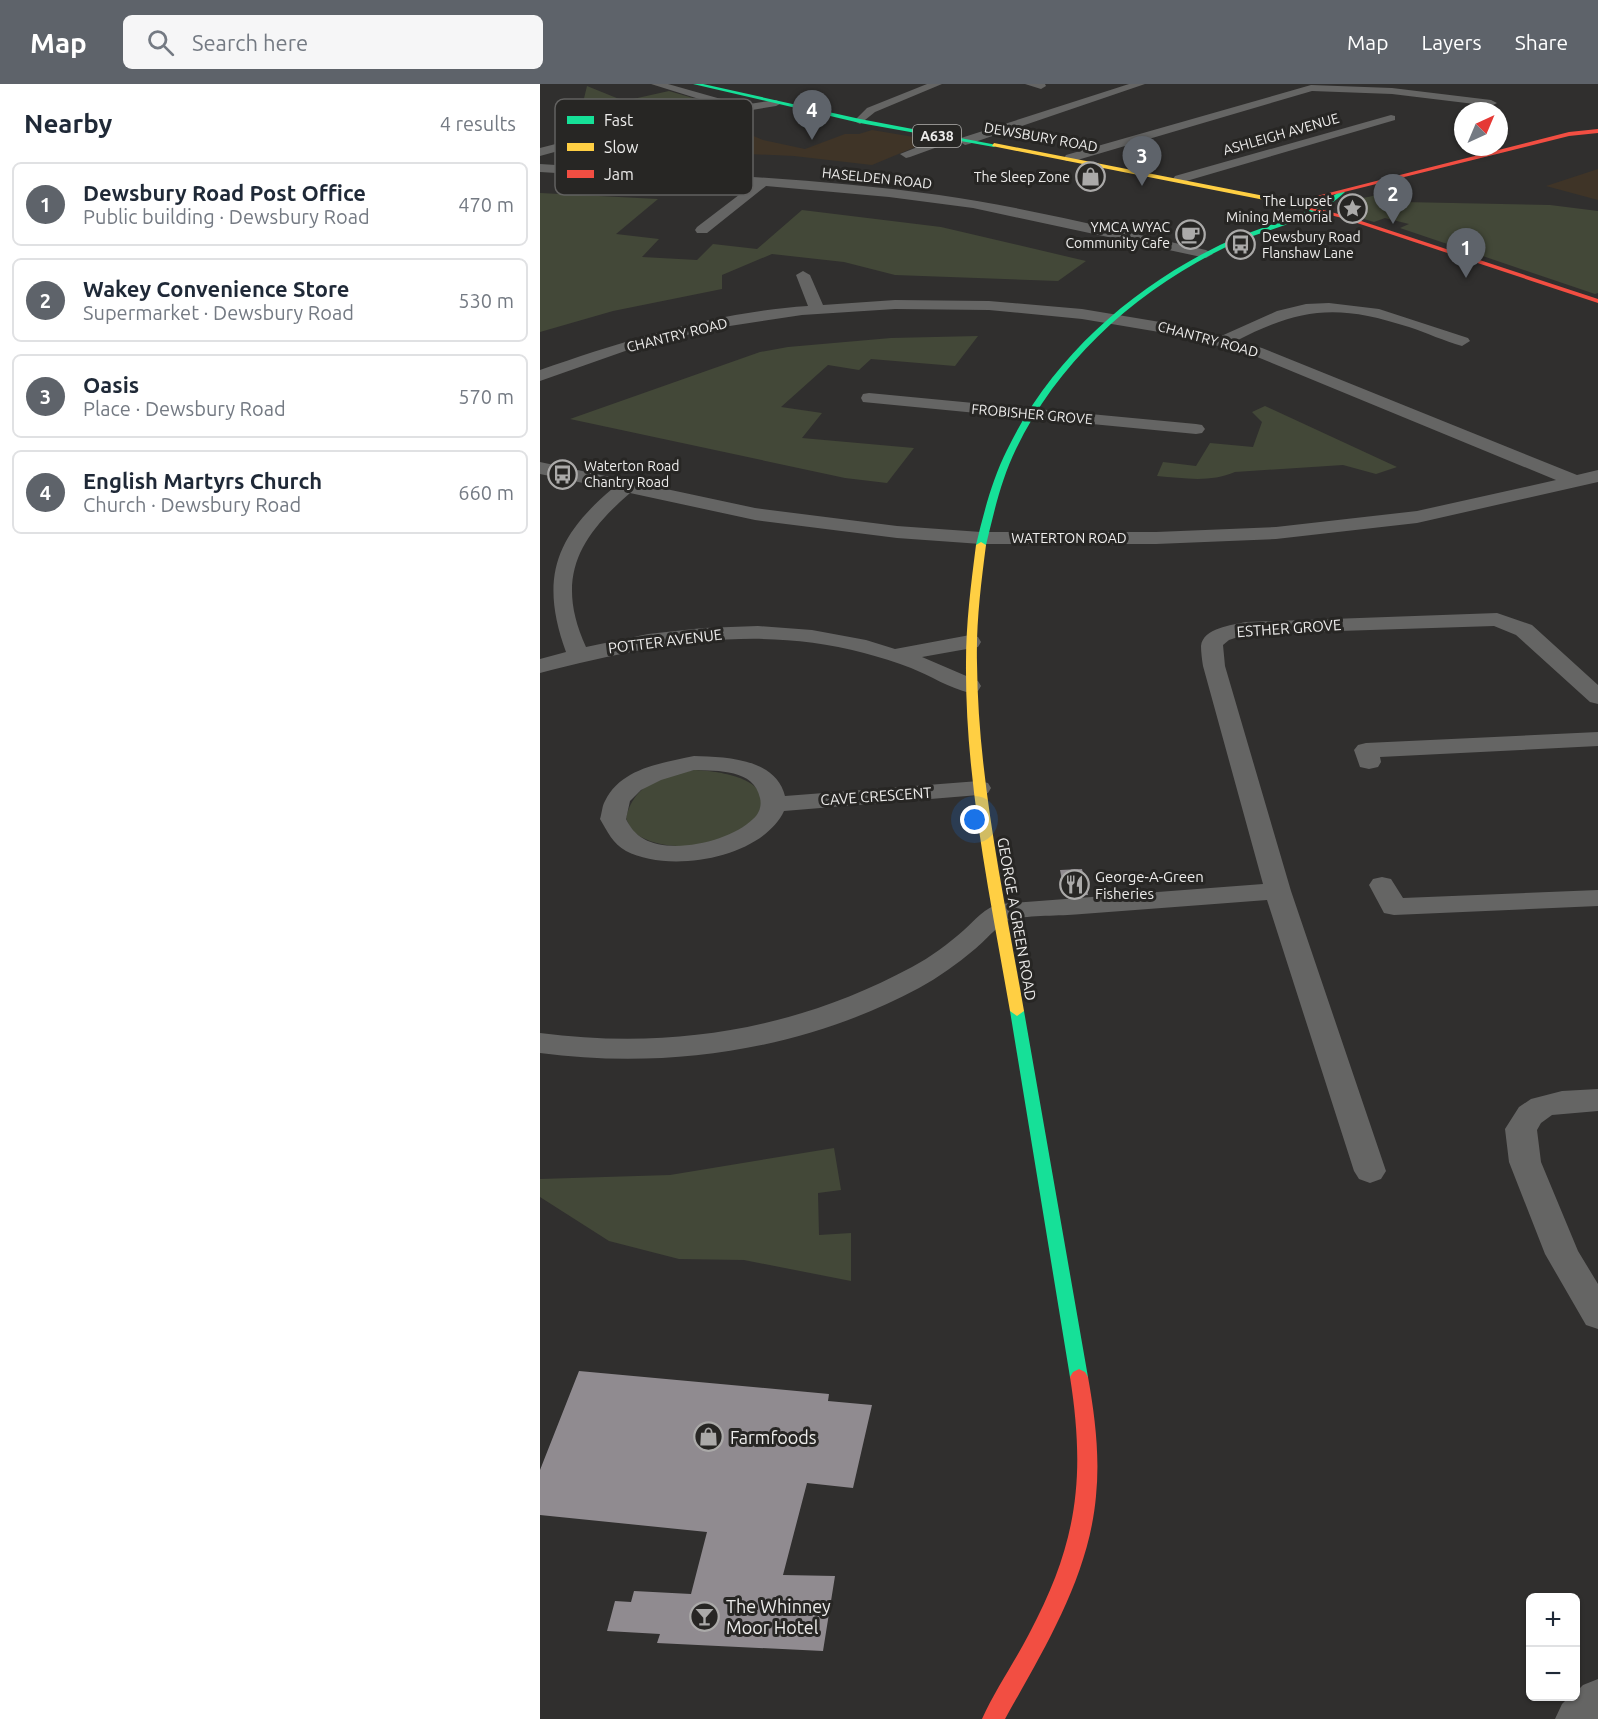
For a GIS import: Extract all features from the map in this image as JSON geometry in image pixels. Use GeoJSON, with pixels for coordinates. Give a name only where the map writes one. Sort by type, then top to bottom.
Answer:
{"type":"FeatureCollection","features":[{"type":"Feature","properties":{"kind":"main road","name":"DEWSBURY ROAD"},"geometry":{"type":"LineString","coordinates":[[696,84],[860,121],[1071,158],[1239,192],[1377,229],[1506,269],[1598,302]]}},
{"type":"Feature","properties":{"kind":"main road","name":"GEORGE A GREEN ROAD"},"geometry":{"type":"LineString","coordinates":[[1266,228],[1294,207],[1322,195],[1342,192],[1569,134],[1598,131]]}},
{"type":"Feature","properties":{"kind":"main road"},"geometry":{"type":"LineString","coordinates":[[1314,212],[1342,192]]}},
{"type":"Feature","properties":{"kind":"main road","name":"GEORGE A GREEN ROAD"},"geometry":{"type":"LineString","coordinates":[[993,1719],[1043,1626],[1073,1561],[1084,1516],[1088,1476],[1085,1411],[978,788],[970,686],[970,642],[981,538],[998,476],[1029,414],[1069,362],[1113,318],[1162,280],[1206,254],[1266,228],[1314,212]]}},
{"type":"Feature","properties":{"kind":"street"},"geometry":{"type":"LineString","coordinates":[[656,84],[711,99]]}},
{"type":"Feature","properties":{"kind":"street"},"geometry":{"type":"LineString","coordinates":[[860,121],[871,110],[937,84]]}},
{"type":"Feature","properties":{"kind":"street"},"geometry":{"type":"LineString","coordinates":[[965,141],[1140,84]]}},
{"type":"Feature","properties":{"kind":"street"},"geometry":{"type":"LineString","coordinates":[[1071,158],[1311,88],[1392,91],[1438,99],[1478,102]]}},
{"type":"Feature","properties":{"kind":"street"},"geometry":{"type":"LineString","coordinates":[[753,107],[776,103]]}},
{"type":"Feature","properties":{"kind":"street","name":"ASHLEIGH AVENUE"},"geometry":{"type":"LineString","coordinates":[[1377,115],[1404,120]]}},
{"type":"Feature","properties":{"kind":"street","name":"ASHLEIGH AVENUE"},"geometry":{"type":"LineString","coordinates":[[1179,179],[1391,118]]}},
{"type":"Feature","properties":{"kind":"street"},"geometry":{"type":"LineString","coordinates":[[906,154],[950,138]]}},
{"type":"Feature","properties":{"kind":"street"},"geometry":{"type":"LineString","coordinates":[[540,152],[555,148]]}},
{"type":"Feature","properties":{"kind":"street"},"geometry":{"type":"LineString","coordinates":[[919,149],[939,153]]}},
{"type":"Feature","properties":{"kind":"street","name":"HASELDEN ROAD"},"geometry":{"type":"LineString","coordinates":[[540,168],[555,169]]}},
{"type":"Feature","properties":{"kind":"street","name":"HASELDEN ROAD"},"geometry":{"type":"LineString","coordinates":[[753,182],[905,195],[976,205],[1206,254]]}},
{"type":"Feature","properties":{"kind":"street"},"geometry":{"type":"LineString","coordinates":[[753,191],[763,183]]}},
{"type":"Feature","properties":{"kind":"street"},"geometry":{"type":"LineString","coordinates":[[702,230],[747,195]]}},
{"type":"Feature","properties":{"kind":"street"},"geometry":{"type":"LineString","coordinates":[[803,275],[818,310]]}},
{"type":"Feature","properties":{"kind":"street","name":"CHANTRY ROAD"},"geometry":{"type":"LineString","coordinates":[[540,376],[613,350],[702,327],[818,310],[950,304],[1007,306],[1113,318],[1223,341],[1288,363],[1575,481]]}},
{"type":"Feature","properties":{"kind":"street"},"geometry":{"type":"LineString","coordinates":[[1223,341],[1279,315],[1296,311],[1338,308],[1388,314],[1462,341]]}},
{"type":"Feature","properties":{"kind":"street","name":"FROBISHER GROVE"},"geometry":{"type":"LineString","coordinates":[[869,398],[1196,429]]}},
{"type":"Feature","properties":{"kind":"street","name":"WATERTON ROAD"},"geometry":{"type":"LineString","coordinates":[[540,468],[696,504],[818,524],[981,538],[1156,538],[1276,533],[1417,517],[1598,476]]}},
{"type":"Feature","properties":{"kind":"street"},"geometry":{"type":"LineString","coordinates":[[578,654],[567,637],[560,619],[557,583],[561,566],[579,533],[607,502],[626,488]]}},
{"type":"Feature","properties":{"kind":"street","name":"ESTHER GROVE"},"geometry":{"type":"LineString","coordinates":[[1370,1171],[1278,891],[1214,666],[1212,644],[1221,635],[1246,628],[1497,619],[1524,630],[1598,697]]}},
{"type":"Feature","properties":{"kind":"street","name":"POTTER AVENUE"},"geometry":{"type":"LineString","coordinates":[[540,666],[578,654],[634,642],[689,635],[745,633],[799,635],[851,642],[899,655],[936,669],[970,686]]}},
{"type":"Feature","properties":{"kind":"street","name":"POTTER AVENUE"},"geometry":{"type":"LineString","coordinates":[[899,655],[970,642]]}},
{"type":"Feature","properties":{"kind":"street"},"geometry":{"type":"LineString","coordinates":[[1370,762],[1366,750],[1598,739]]}},
{"type":"Feature","properties":{"kind":"street"},"geometry":{"type":"LineString","coordinates":[[694,764],[726,764],[752,772],[769,786],[774,804],[764,823],[743,839],[712,850],[677,854],[645,849],[623,836],[613,819],[618,800],[635,783],[662,770],[694,764]]}},
{"type":"Feature","properties":{"kind":"street","name":"CAVE CRESCENT"},"geometry":{"type":"LineString","coordinates":[[774,804],[978,788]]}},
{"type":"Feature","properties":{"kind":"street"},"geometry":{"type":"LineString","coordinates":[[1382,885],[1394,907],[1598,898]]}},
{"type":"Feature","properties":{"kind":"street"},"geometry":{"type":"LineString","coordinates":[[540,1043],[619,1050],[688,1046],[756,1036],[822,1018],[881,995],[929,970],[968,942],[1000,912],[1278,891]]}},
{"type":"Feature","properties":{"kind":"street"},"geometry":{"type":"LineString","coordinates":[[1598,1100],[1562,1102],[1542,1107],[1530,1115],[1521,1129],[1525,1162],[1562,1254],[1598,1315]]}},
{"type":"Feature","properties":{"kind":"street"},"geometry":{"type":"LineString","coordinates":[[1578,1719],[1598,1700]]}},
{"type":"Feature","properties":{"kind":"shaded area"},"geometry":{"type":"Polygon","coordinates":[[[872,130],[932,140],[872,165],[794,156],[753,154],[753,136],[805,149],[845,134],[859,134],[872,130]]]}},
{"type":"Feature","properties":{"kind":"shaded area"},"geometry":{"type":"Polygon","coordinates":[[[1598,169],[1598,200],[1546,186],[1598,169]]]}},
{"type":"Feature","properties":{"kind":"green space"},"geometry":{"type":"Polygon","coordinates":[[[587,86],[619,99],[584,99],[587,86]]]}},
{"type":"Feature","properties":{"kind":"green space"},"geometry":{"type":"Polygon","coordinates":[[[669,91],[696,99],[633,99],[669,91]]]}},
{"type":"Feature","properties":{"kind":"green space"},"geometry":{"type":"Polygon","coordinates":[[[540,193],[658,199],[616,234],[659,239],[642,257],[697,260],[713,244],[757,249],[802,210],[941,227],[1086,261],[1058,281],[895,275],[844,262],[772,254],[722,275],[722,289],[613,311],[540,332],[540,193]]]}},
{"type":"Feature","properties":{"kind":"green space"},"geometry":{"type":"Polygon","coordinates":[[[1378,194],[1403,202],[1550,205],[1598,211],[1598,293],[1595,294],[1400,228],[1409,224],[1385,218],[1374,222],[1354,216],[1340,207],[1349,201],[1378,194]]]}},
{"type":"Feature","properties":{"kind":"green space"},"geometry":{"type":"Polygon","coordinates":[[[978,336],[955,366],[871,359],[859,370],[828,365],[781,407],[822,413],[802,438],[914,448],[887,483],[845,478],[570,419],[760,352],[788,347],[891,338],[978,336]]]}},
{"type":"Feature","properties":{"kind":"green space"},"geometry":{"type":"Polygon","coordinates":[[[1265,406],[1397,467],[1376,474],[1343,465],[1235,472],[1206,479],[1157,476],[1163,462],[1196,466],[1210,443],[1253,447],[1262,422],[1252,412],[1265,406]]]}},
{"type":"Feature","properties":{"kind":"green space"},"geometry":{"type":"Polygon","coordinates":[[[694,770],[732,775],[755,786],[761,795],[761,806],[754,820],[744,830],[730,837],[715,843],[697,846],[662,844],[647,840],[634,832],[626,818],[630,806],[643,789],[661,779],[694,770]]]}},
{"type":"Feature","properties":{"kind":"green space"},"geometry":{"type":"Polygon","coordinates":[[[834,1148],[841,1190],[818,1193],[819,1235],[851,1233],[851,1281],[744,1260],[679,1259],[609,1241],[540,1197],[540,1179],[670,1175],[834,1148]]]}},
{"type":"Feature","properties":{"kind":"building","name":"George-A-Green Fisheries"},"geometry":{"type":"Polygon","coordinates":[[[1082,869],[1088,895],[1065,896],[1060,870],[1082,869]]]}},
{"type":"Feature","properties":{"kind":"building","name":"Farmfoods"},"geometry":{"type":"Polygon","coordinates":[[[579,1371],[829,1394],[828,1401],[872,1405],[853,1488],[807,1483],[783,1575],[835,1576],[823,1651],[657,1643],[660,1634],[607,1631],[615,1601],[631,1602],[634,1591],[691,1594],[707,1532],[540,1515],[540,1470],[579,1371]]]}},
{"type":"Feature","properties":{"kind":"traffic: fast"},"geometry":{"type":"LineString","coordinates":[[696,84],[860,121],[994,145]]}},
{"type":"Feature","properties":{"kind":"traffic: fast"},"geometry":{"type":"LineString","coordinates":[[981,545],[993,496],[1011,450],[1036,407],[1065,367],[1099,331],[1137,298],[1179,270],[1238,239],[1315,210],[1342,192]]}},
{"type":"Feature","properties":{"kind":"traffic: fast"},"geometry":{"type":"LineString","coordinates":[[1017,1011],[1079,1377]]}},
{"type":"Feature","properties":{"kind":"traffic: slow"},"geometry":{"type":"LineString","coordinates":[[994,145],[1285,202]]}},
{"type":"Feature","properties":{"kind":"traffic: slow"},"geometry":{"type":"LineString","coordinates":[[981,545],[973,604],[971,662],[973,721],[987,837],[1017,1011]]}},
{"type":"Feature","properties":{"kind":"traffic: jam"},"geometry":{"type":"LineString","coordinates":[[1320,196],[1569,134],[1598,131]]}},
{"type":"Feature","properties":{"kind":"traffic: jam"},"geometry":{"type":"LineString","coordinates":[[1285,202],[1344,217],[1598,301]]}},
{"type":"Feature","properties":{"kind":"traffic: jam"},"geometry":{"type":"LineString","coordinates":[[993,1719],[1048,1620],[1070,1568],[1078,1541],[1088,1480],[1086,1428],[1079,1377]]}},
{"type":"Feature","properties":{"kind":"place","name":"English Martyrs Church"},"geometry":{"type":"Point","coordinates":[812,140]}},
{"type":"Feature","properties":{"kind":"place","name":"The Sleep Zone"},"geometry":{"type":"Point","coordinates":[1091,177]}},
{"type":"Feature","properties":{"kind":"place","name":"Oasis"},"geometry":{"type":"Point","coordinates":[1142,186]}},
{"type":"Feature","properties":{"kind":"place","name":"The Lupset Mining Memorial"},"geometry":{"type":"Point","coordinates":[1353,209]}},
{"type":"Feature","properties":{"kind":"place","name":"Wakey Convenience Store"},"geometry":{"type":"Point","coordinates":[1393,224]}},
{"type":"Feature","properties":{"kind":"place","name":"YMCA WYAC Community Cafe"},"geometry":{"type":"Point","coordinates":[1191,235]}},
{"type":"Feature","properties":{"kind":"place","name":"Dewsbury Road Flanshaw Lane"},"geometry":{"type":"Point","coordinates":[1241,245]}},
{"type":"Feature","properties":{"kind":"place","name":"Dewsbury Road Post Office"},"geometry":{"type":"Point","coordinates":[1466,278]}},
{"type":"Feature","properties":{"kind":"place","name":"Waterton Road Chantry Road"},"geometry":{"type":"Point","coordinates":[563,474]}},
{"type":"Feature","properties":{"kind":"place","name":"George-A-Green Fisheries"},"geometry":{"type":"Point","coordinates":[1074,885]}},
{"type":"Feature","properties":{"kind":"place","name":"Farmfoods"},"geometry":{"type":"Point","coordinates":[709,1437]}},
{"type":"Feature","properties":{"kind":"place","name":"The Whinney Moor Hotel"},"geometry":{"type":"Point","coordinates":[705,1616]}}]}
